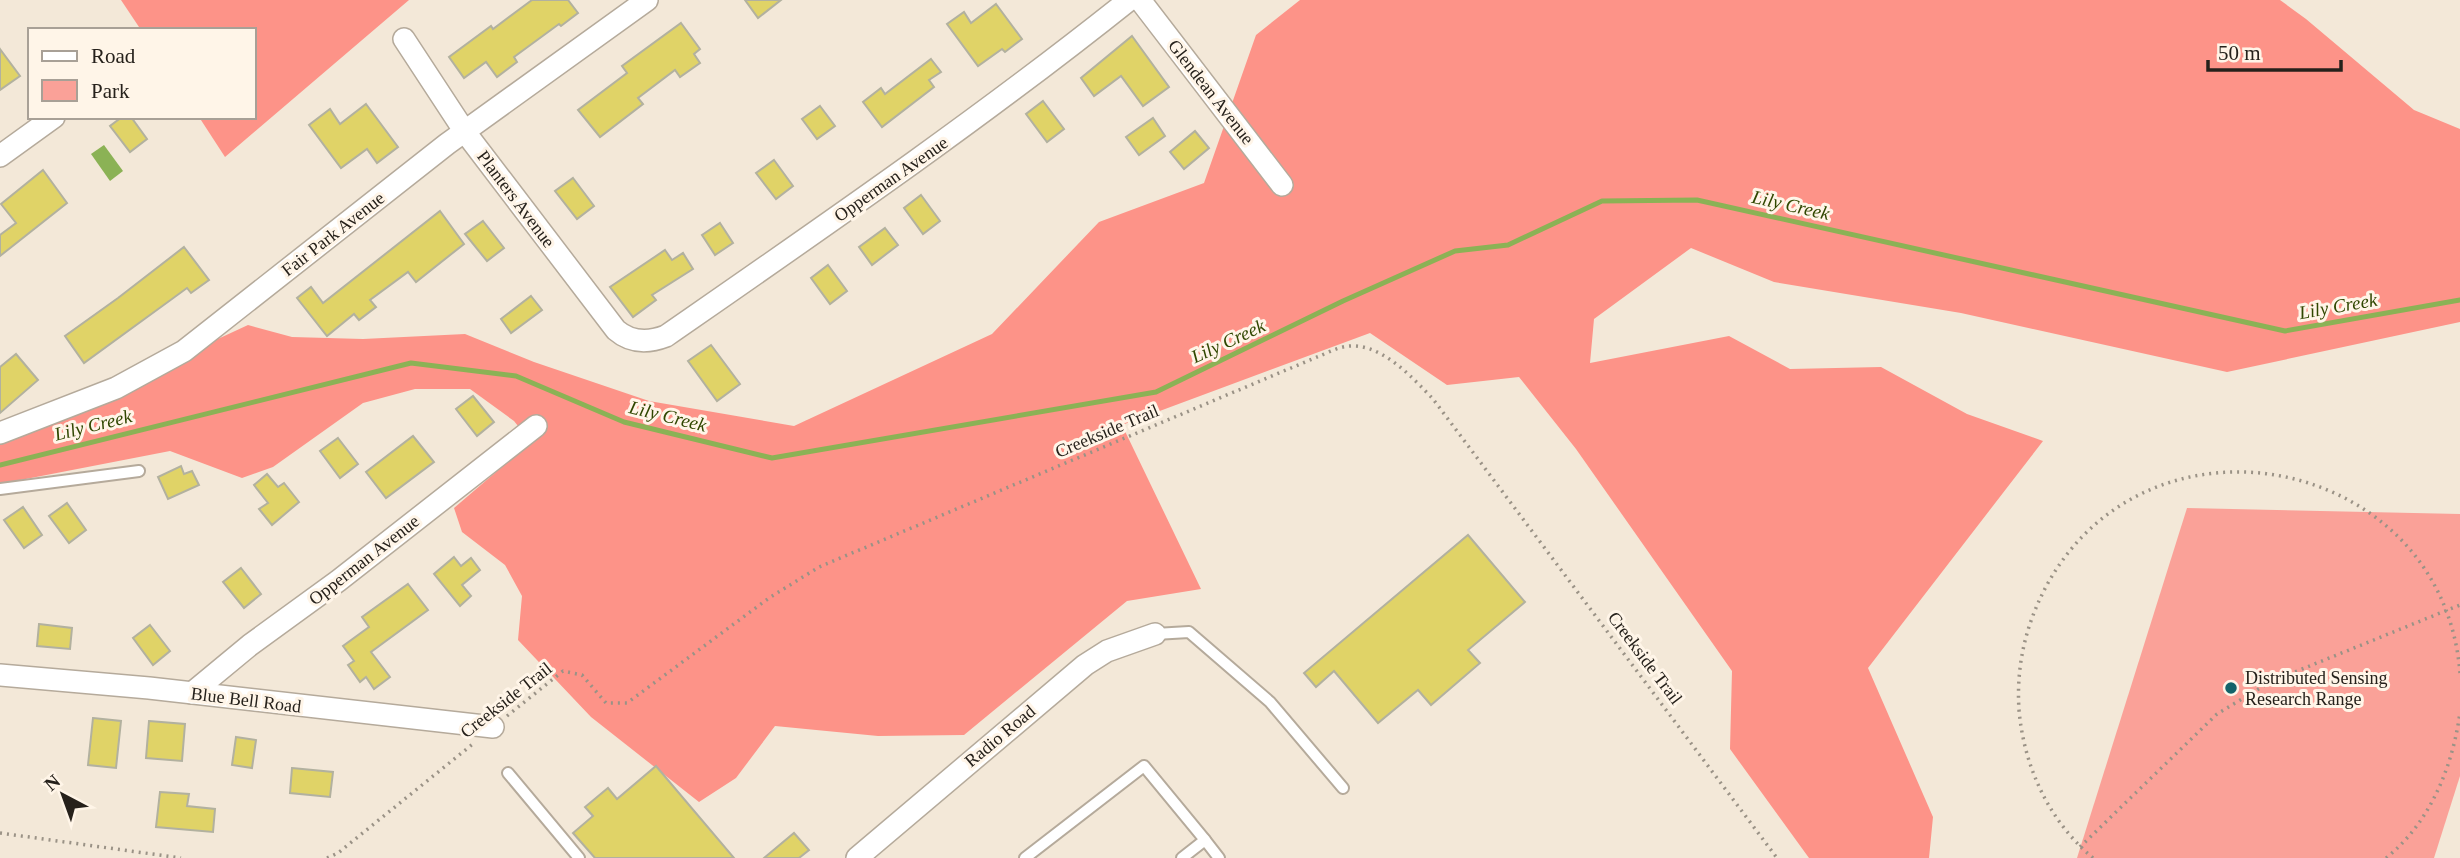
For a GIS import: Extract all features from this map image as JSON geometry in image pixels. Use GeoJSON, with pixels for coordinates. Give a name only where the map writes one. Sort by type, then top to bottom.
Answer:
{"type":"FeatureCollection","features":[{"type":"Feature","properties":{"kind":"street","name":"Fair Park Avenue"},"geometry":{"type":"LineString","coordinates":[[0,433],[116,387],[184,351],[465,132],[647,0]]}},
{"type":"Feature","properties":{"kind":"street","name":"Opperman Avenue"},"geometry":{"type":"LineString","coordinates":[[643,342],[666,336],[817,231],[973,120],[1129,0]]}},
{"type":"Feature","properties":{"kind":"street","name":"Glendean Avenue"},"geometry":{"type":"LineString","coordinates":[[1140,0],[1282,185]]}},
{"type":"Feature","properties":{"kind":"street","name":"Planters Avenue"},"geometry":{"type":"LineString","coordinates":[[404,39],[465,132],[616,330],[631,339],[643,342]]}},
{"type":"Feature","properties":{"kind":"street"},"geometry":{"type":"LineString","coordinates":[[0,156],[51,119]]}},
{"type":"Feature","properties":{"kind":"street","name":"Opperman Avenue"},"geometry":{"type":"LineString","coordinates":[[192,693],[250,645],[338,582],[536,426]]}},
{"type":"Feature","properties":{"kind":"street","name":"Radio Road"},"geometry":{"type":"LineString","coordinates":[[857,858],[1085,664],[1107,651],[1155,634]]}},
{"type":"Feature","properties":{"kind":"street","name":"Blue Bell Road"},"geometry":{"type":"LineString","coordinates":[[0,675],[192,693],[493,727]]}},
{"type":"Feature","properties":{"kind":"lane"},"geometry":{"type":"LineString","coordinates":[[0,489],[139,471]]}},
{"type":"Feature","properties":{"kind":"lane"},"geometry":{"type":"LineString","coordinates":[[1155,634],[1189,632],[1270,702],[1343,788]]}},
{"type":"Feature","properties":{"kind":"lane"},"geometry":{"type":"LineString","coordinates":[[1025,858],[1144,766],[1219,858]]}},
{"type":"Feature","properties":{"kind":"lane"},"geometry":{"type":"LineString","coordinates":[[508,773],[579,858]]}},
{"type":"Feature","properties":{"kind":"lane"},"geometry":{"type":"LineString","coordinates":[[1182,858],[1205,840]]}},
{"type":"Feature","properties":{"kind":"path","name":"Creekside Trail"},"geometry":{"type":"LineString","coordinates":[[327,858],[338,853],[369,829],[563,671],[582,675],[606,703],[627,703],[769,598],[819,567],[1344,346],[1365,347],[1382,355],[1414,379],[1433,400],[1777,858]]}},
{"type":"Feature","properties":{"kind":"path"},"geometry":{"type":"LineString","coordinates":[[2093,858],[2080,847],[2053,813],[2033,774],[2021,732],[2018,689],[2023,646],[2037,604],[2053,576],[2086,533],[2120,506],[2159,486],[2201,474],[2245,471],[2288,476],[2329,489],[2367,510],[2400,539],[2427,573],[2446,611],[2458,653],[2460,673]]}},
{"type":"Feature","properties":{"kind":"path"},"geometry":{"type":"LineString","coordinates":[[2080,847],[2217,714],[2242,697],[2270,682],[2460,604]]}},
{"type":"Feature","properties":{"kind":"path"},"geometry":{"type":"LineString","coordinates":[[2386,858],[2422,819],[2443,781],[2457,740],[2460,712]]}},
{"type":"Feature","properties":{"kind":"path"},"geometry":{"type":"LineString","coordinates":[[0,833],[181,858]]}},
{"type":"Feature","properties":{"kind":"green space"},"geometry":{"type":"Polygon","coordinates":[[[2187,508],[2460,514],[2460,776],[2434,858],[2077,858],[2187,508]]]}},
{"type":"Feature","properties":{"kind":"shaded area"},"geometry":{"type":"Polygon","coordinates":[[[121,0],[409,0],[225,157],[200,119],[256,119],[256,28],[140,28],[121,0]]]}},
{"type":"Feature","properties":{"kind":"shaded area"},"geometry":{"type":"Polygon","coordinates":[[[1300,0],[2280,0],[2414,110],[2460,129],[2460,322],[2227,372],[1961,313],[1774,282],[1691,248],[1594,319],[1590,363],[1729,336],[1790,369],[1881,367],[1967,414],[2043,441],[1868,668],[1933,817],[1929,858],[1809,858],[1730,749],[1732,671],[1576,449],[1519,377],[1447,385],[1370,333],[1122,425],[1201,589],[1127,601],[964,735],[878,736],[775,726],[736,778],[699,802],[591,717],[518,640],[522,596],[505,565],[462,532],[454,508],[531,442],[514,421],[470,389],[415,389],[363,403],[273,467],[242,478],[170,451],[0,484],[0,440],[248,325],[292,337],[363,339],[465,334],[534,362],[649,401],[794,426],[992,334],[1099,222],[1204,183],[1256,35],[1300,0]]]}},
{"type":"Feature","properties":{"kind":"shaded area"},"geometry":{"type":"Polygon","coordinates":[[[104,145],[123,171],[110,181],[91,154],[104,145]]]}},
{"type":"Feature","properties":{"kind":"building"},"geometry":{"type":"Polygon","coordinates":[[[532,0],[568,0],[578,13],[514,57],[517,62],[497,77],[486,62],[464,78],[449,57],[532,0]]]}},
{"type":"Feature","properties":{"kind":"building"},"geometry":{"type":"Polygon","coordinates":[[[745,0],[781,0],[758,18],[745,0]]]}},
{"type":"Feature","properties":{"kind":"building"},"geometry":{"type":"Polygon","coordinates":[[[996,4],[1022,39],[1005,52],[1002,49],[978,66],[947,24],[964,12],[971,23],[996,4]]]}},
{"type":"Feature","properties":{"kind":"building"},"geometry":{"type":"Polygon","coordinates":[[[681,23],[700,49],[694,54],[700,63],[680,77],[675,70],[638,98],[643,104],[600,137],[578,110],[627,73],[622,66],[681,23]]]}},
{"type":"Feature","properties":{"kind":"building"},"geometry":{"type":"Polygon","coordinates":[[[1132,36],[1169,87],[1143,106],[1121,76],[1094,96],[1081,78],[1132,36]]]}},
{"type":"Feature","properties":{"kind":"building"},"geometry":{"type":"Polygon","coordinates":[[[0,49],[20,76],[0,90],[0,49]]]}},
{"type":"Feature","properties":{"kind":"building"},"geometry":{"type":"Polygon","coordinates":[[[931,59],[941,72],[929,80],[934,87],[882,127],[863,102],[881,88],[885,94],[931,59]]]}},
{"type":"Feature","properties":{"kind":"building"},"geometry":{"type":"Polygon","coordinates":[[[1043,101],[1064,129],[1047,142],[1026,114],[1043,101]]]}},
{"type":"Feature","properties":{"kind":"building"},"geometry":{"type":"Polygon","coordinates":[[[366,104],[398,147],[377,163],[367,149],[341,168],[309,125],[330,109],[340,124],[366,104]]]}},
{"type":"Feature","properties":{"kind":"building"},"geometry":{"type":"Polygon","coordinates":[[[820,106],[835,126],[817,139],[802,119],[820,106]]]}},
{"type":"Feature","properties":{"kind":"building"},"geometry":{"type":"Polygon","coordinates":[[[1153,118],[1165,136],[1139,155],[1126,137],[1153,118]]]}},
{"type":"Feature","properties":{"kind":"building"},"geometry":{"type":"Polygon","coordinates":[[[119,119],[132,119],[147,139],[130,152],[110,126],[119,119]]]}},
{"type":"Feature","properties":{"kind":"building"},"geometry":{"type":"Polygon","coordinates":[[[1195,131],[1209,148],[1184,169],[1170,152],[1195,131]]]}},
{"type":"Feature","properties":{"kind":"building"},"geometry":{"type":"Polygon","coordinates":[[[774,160],[793,186],[776,199],[756,173],[774,160]]]}},
{"type":"Feature","properties":{"kind":"building"},"geometry":{"type":"Polygon","coordinates":[[[43,170],[67,203],[0,256],[0,235],[16,223],[1,204],[43,170]]]}},
{"type":"Feature","properties":{"kind":"building"},"geometry":{"type":"Polygon","coordinates":[[[573,178],[594,206],[577,219],[555,191],[573,178]]]}},
{"type":"Feature","properties":{"kind":"building"},"geometry":{"type":"Polygon","coordinates":[[[921,195],[940,221],[923,234],[904,208],[921,195]]]}},
{"type":"Feature","properties":{"kind":"building"},"geometry":{"type":"Polygon","coordinates":[[[440,211],[464,244],[416,282],[408,272],[370,300],[376,307],[359,320],[354,314],[327,336],[297,298],[311,287],[323,303],[440,211]]]}},
{"type":"Feature","properties":{"kind":"building"},"geometry":{"type":"Polygon","coordinates":[[[483,221],[504,248],[487,261],[465,234],[483,221]]]}},
{"type":"Feature","properties":{"kind":"building"},"geometry":{"type":"Polygon","coordinates":[[[720,223],[733,243],[715,255],[702,235],[720,223]]]}},
{"type":"Feature","properties":{"kind":"building"},"geometry":{"type":"Polygon","coordinates":[[[885,228],[898,245],[872,265],[859,247],[885,228]]]}},
{"type":"Feature","properties":{"kind":"building"},"geometry":{"type":"Polygon","coordinates":[[[184,247],[209,280],[191,293],[187,288],[84,363],[65,336],[184,247]]]}},
{"type":"Feature","properties":{"kind":"building"},"geometry":{"type":"Polygon","coordinates":[[[665,250],[672,260],[683,253],[693,269],[652,295],[656,300],[633,317],[610,287],[665,250]]]}},
{"type":"Feature","properties":{"kind":"building"},"geometry":{"type":"Polygon","coordinates":[[[828,265],[847,291],[830,304],[811,278],[828,265]]]}},
{"type":"Feature","properties":{"kind":"building"},"geometry":{"type":"Polygon","coordinates":[[[531,296],[542,310],[511,333],[501,319],[531,296]]]}},
{"type":"Feature","properties":{"kind":"building"},"geometry":{"type":"Polygon","coordinates":[[[711,345],[740,384],[717,401],[688,361],[711,345]]]}},
{"type":"Feature","properties":{"kind":"building"},"geometry":{"type":"Polygon","coordinates":[[[16,354],[38,380],[0,413],[0,367],[16,354]]]}},
{"type":"Feature","properties":{"kind":"building"},"geometry":{"type":"Polygon","coordinates":[[[473,396],[494,422],[477,436],[456,409],[473,396]]]}},
{"type":"Feature","properties":{"kind":"building"},"geometry":{"type":"Polygon","coordinates":[[[413,436],[434,462],[386,498],[366,472],[413,436]]]}},
{"type":"Feature","properties":{"kind":"building"},"geometry":{"type":"Polygon","coordinates":[[[338,438],[358,464],[340,478],[320,451],[338,438]]]}},
{"type":"Feature","properties":{"kind":"building"},"geometry":{"type":"Polygon","coordinates":[[[181,466],[184,474],[192,471],[199,485],[168,499],[158,477],[181,466]]]}},
{"type":"Feature","properties":{"kind":"building"},"geometry":{"type":"Polygon","coordinates":[[[267,474],[278,487],[284,483],[299,502],[272,525],[259,509],[268,503],[254,485],[267,474]]]}},
{"type":"Feature","properties":{"kind":"building"},"geometry":{"type":"Polygon","coordinates":[[[67,503],[86,530],[69,543],[49,516],[67,503]]]}},
{"type":"Feature","properties":{"kind":"building"},"geometry":{"type":"Polygon","coordinates":[[[23,507],[42,535],[24,548],[4,520],[23,507]]]}},
{"type":"Feature","properties":{"kind":"building"},"geometry":{"type":"Polygon","coordinates":[[[1468,535],[1525,602],[1468,650],[1480,663],[1431,705],[1418,690],[1378,723],[1334,671],[1316,687],[1304,673],[1468,535]]]}},
{"type":"Feature","properties":{"kind":"building"},"geometry":{"type":"Polygon","coordinates":[[[454,557],[461,566],[471,558],[480,570],[462,585],[471,596],[460,606],[434,574],[454,557]]]}},
{"type":"Feature","properties":{"kind":"building"},"geometry":{"type":"Polygon","coordinates":[[[241,568],[261,594],[244,608],[223,582],[241,568]]]}},
{"type":"Feature","properties":{"kind":"building"},"geometry":{"type":"Polygon","coordinates":[[[408,584],[428,610],[371,652],[390,677],[374,689],[366,677],[360,682],[348,665],[354,661],[343,646],[369,627],[362,617],[408,584]]]}},
{"type":"Feature","properties":{"kind":"building"},"geometry":{"type":"Polygon","coordinates":[[[39,624],[72,628],[70,649],[37,646],[39,624]]]}},
{"type":"Feature","properties":{"kind":"building"},"geometry":{"type":"Polygon","coordinates":[[[150,625],[170,651],[153,665],[133,638],[150,625]]]}},
{"type":"Feature","properties":{"kind":"building"},"geometry":{"type":"Polygon","coordinates":[[[93,718],[121,721],[116,768],[88,765],[93,718]]]}},
{"type":"Feature","properties":{"kind":"building"},"geometry":{"type":"Polygon","coordinates":[[[149,721],[185,724],[182,761],[146,758],[149,721]]]}},
{"type":"Feature","properties":{"kind":"building"},"geometry":{"type":"Polygon","coordinates":[[[236,737],[256,740],[252,768],[232,765],[236,737]]]}},
{"type":"Feature","properties":{"kind":"building"},"geometry":{"type":"Polygon","coordinates":[[[656,766],[734,858],[595,858],[573,833],[593,816],[585,807],[608,788],[617,799],[656,766]]]}},
{"type":"Feature","properties":{"kind":"building"},"geometry":{"type":"Polygon","coordinates":[[[292,768],[333,772],[330,797],[290,793],[292,768]]]}},
{"type":"Feature","properties":{"kind":"building"},"geometry":{"type":"Polygon","coordinates":[[[160,792],[189,794],[187,806],[215,809],[213,832],[156,827],[160,792]]]}},
{"type":"Feature","properties":{"kind":"building"},"geometry":{"type":"Polygon","coordinates":[[[794,833],[809,850],[799,858],[764,858],[794,833]]]}},
{"type":"Feature","properties":{"kind":"waterway","name":"Lily Creek"},"geometry":{"type":"LineString","coordinates":[[0,465],[411,363],[516,376],[624,422],[772,458],[1156,392],[1343,301],[1455,251],[1508,245],[1602,201],[1697,200],[2285,331],[2460,300]]}},
{"type":"Feature","properties":{"kind":"place","name":"Distributed Sensing Research Range"},"geometry":{"type":"Point","coordinates":[2231,688]}}]}
